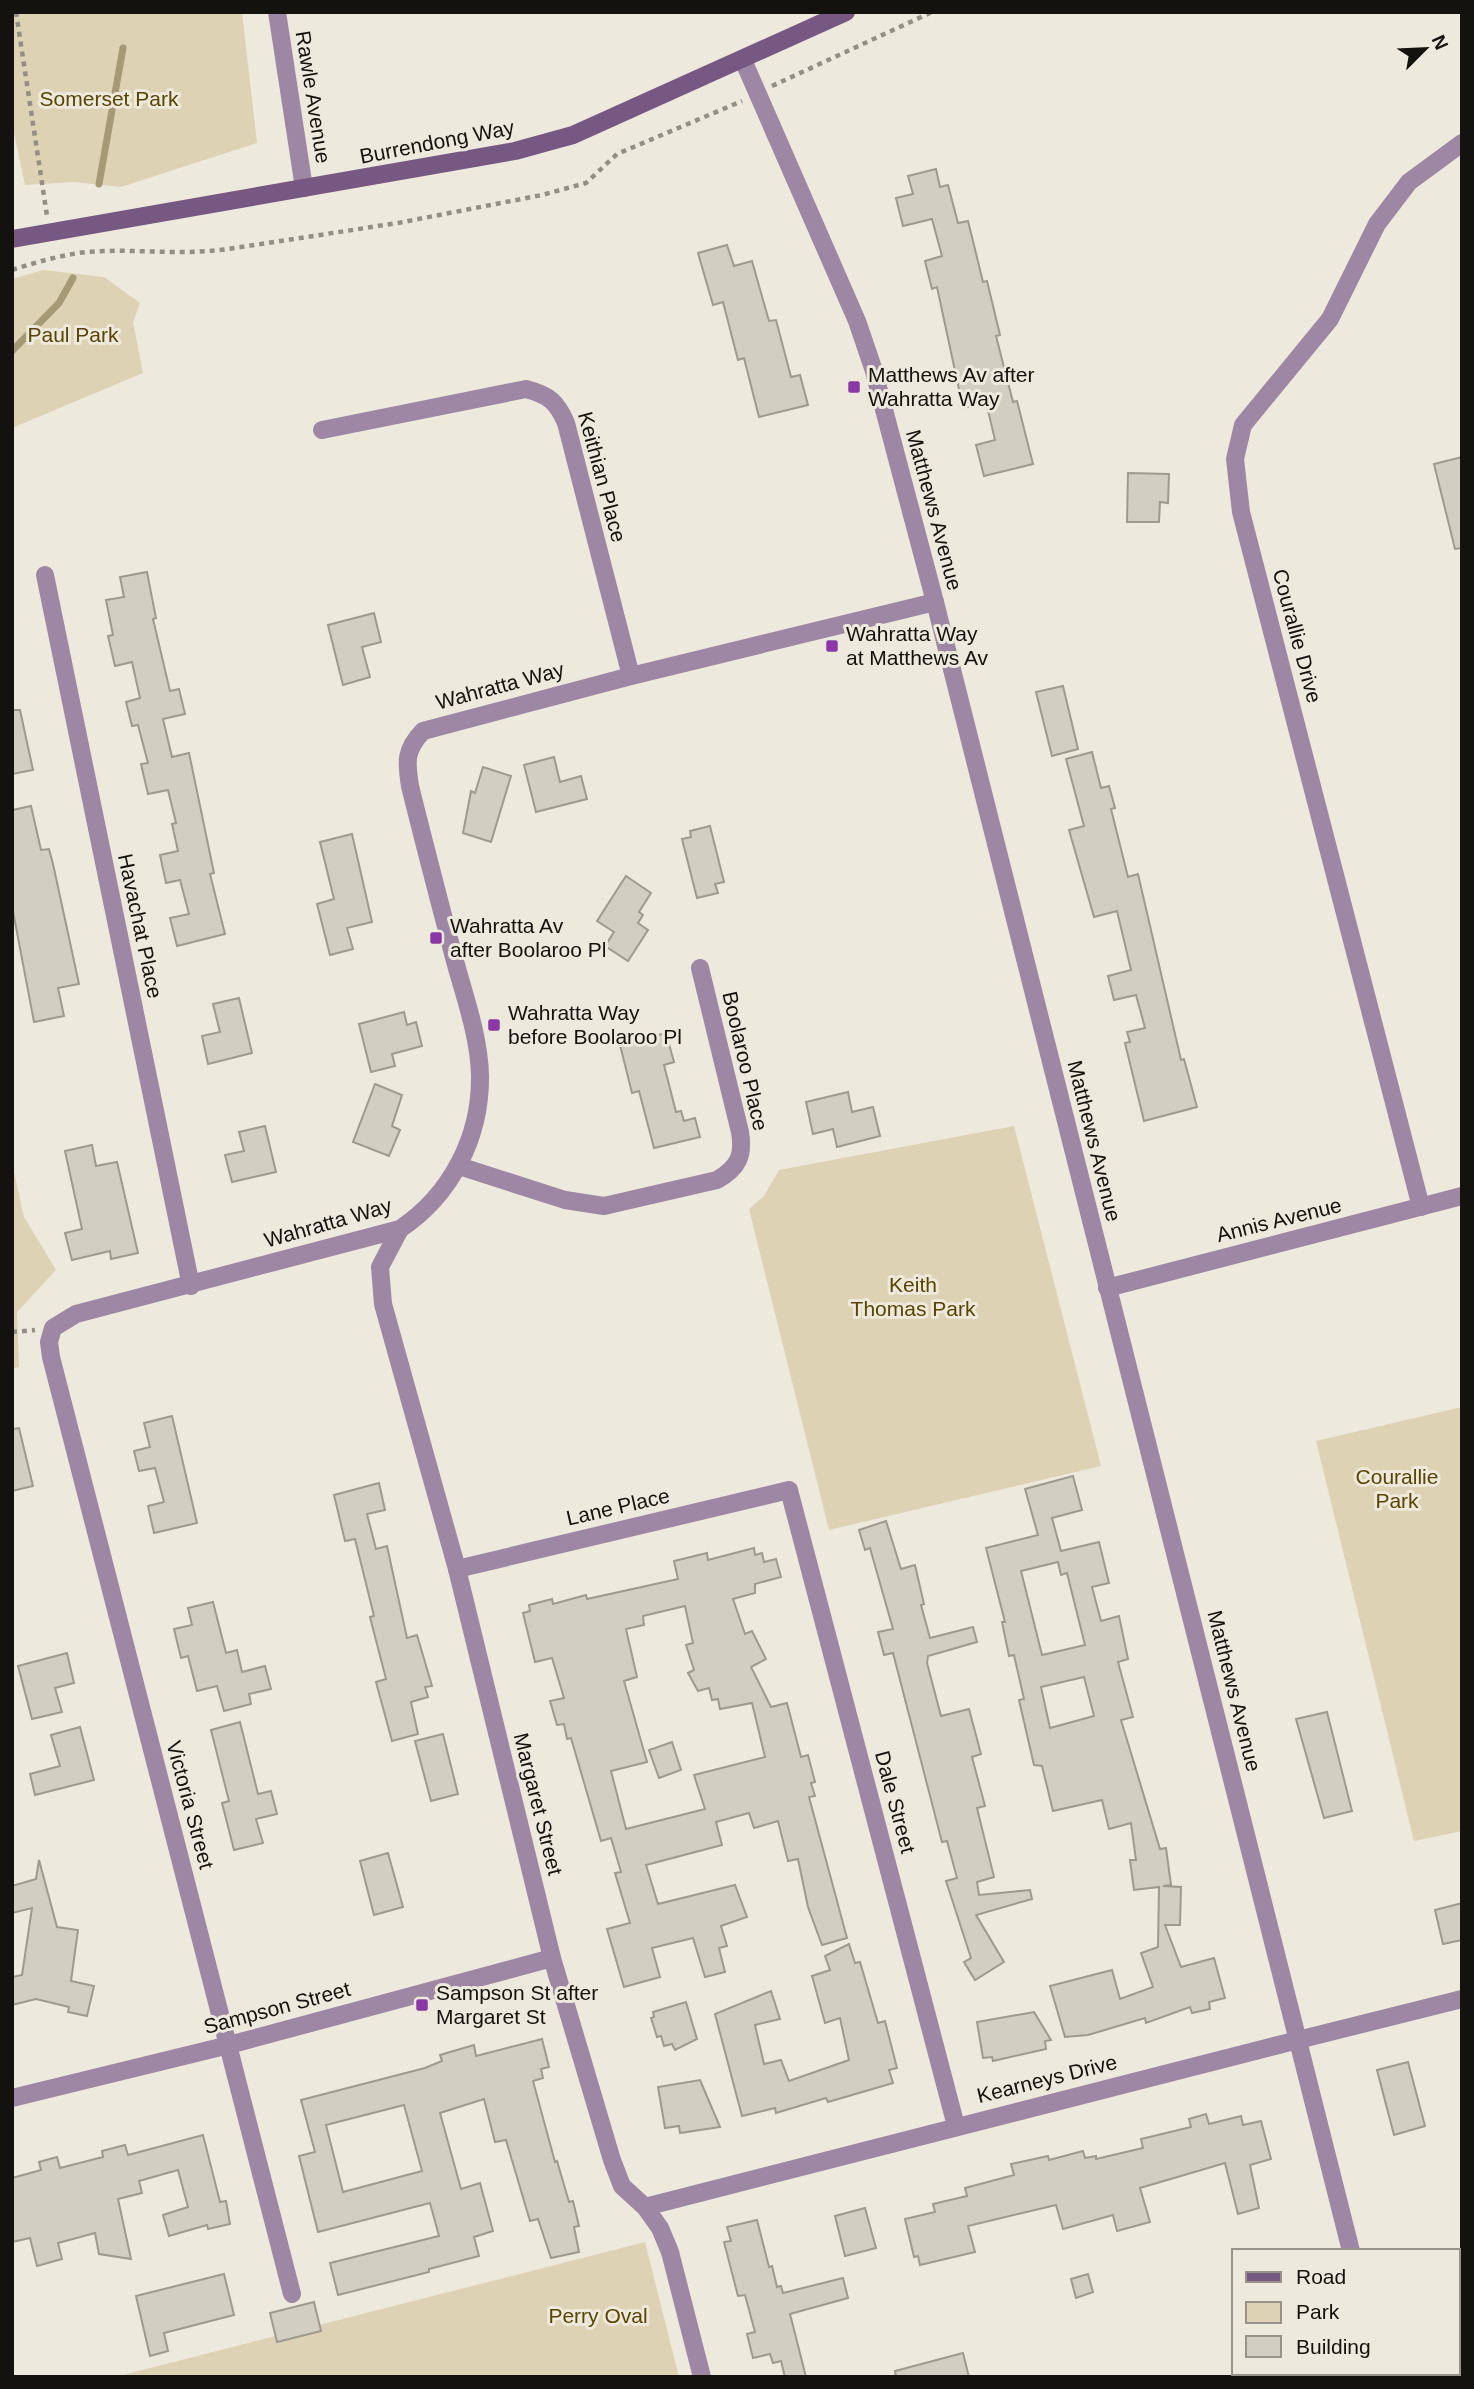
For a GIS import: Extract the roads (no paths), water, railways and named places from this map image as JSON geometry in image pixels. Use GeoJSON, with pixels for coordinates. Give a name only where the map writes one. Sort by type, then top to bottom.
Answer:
{"type":"FeatureCollection","features":[{"type":"Feature","properties":{"kind":"main road","name":"Burrendong Way"},"geometry":{"type":"LineString","coordinates":[[12,239],[460,162],[573,135],[846,12]]}},
{"type":"Feature","properties":{"kind":"street","name":"Rawle Avenue"},"geometry":{"type":"LineString","coordinates":[[277,12],[304,188]]}},
{"type":"Feature","properties":{"kind":"street","name":"Matthews Avenue"},"geometry":{"type":"LineString","coordinates":[[743,60],[861,333],[873,368],[935,602],[1351,2249]]}},
{"type":"Feature","properties":{"kind":"street","name":"Courallie Drive"},"geometry":{"type":"LineString","coordinates":[[1421,1207],[1241,512],[1235,459],[1243,425],[1330,319],[1377,225],[1409,182],[1462,143]]}},
{"type":"Feature","properties":{"kind":"street","name":"Keithian Place"},"geometry":{"type":"LineString","coordinates":[[322,430],[526,390],[545,394],[558,406],[566,423],[631,676]]}},
{"type":"Feature","properties":{"kind":"street","name":"Havachat Place"},"geometry":{"type":"LineString","coordinates":[[45,575],[191,1286]]}},
{"type":"Feature","properties":{"kind":"street","name":"Wahratta Way"},"geometry":{"type":"LineString","coordinates":[[53,1328],[76,1314],[400,1229],[436,1198],[459,1167],[474,1126],[480,1075],[472,1029],[410,786],[407,765],[410,745],[423,731],[440,724],[935,602]]}},
{"type":"Feature","properties":{"kind":"street","name":"Boolaroo Place"},"geometry":{"type":"LineString","coordinates":[[459,1167],[565,1200],[604,1206],[717,1180],[732,1171],[742,1149],[740,1132],[700,968]]}},
{"type":"Feature","properties":{"kind":"street","name":"Annis Avenue"},"geometry":{"type":"LineString","coordinates":[[1107,1288],[1462,1196]]}},
{"type":"Feature","properties":{"kind":"street","name":"Margaret Street"},"geometry":{"type":"LineString","coordinates":[[400,1229],[380,1267],[380,1284],[457,1569],[552,1958],[622,2186],[645,2207],[660,2228],[670,2252],[702,2377]]}},
{"type":"Feature","properties":{"kind":"street","name":"Victoria Street"},"geometry":{"type":"LineString","coordinates":[[53,1328],[51,1357],[292,2294]]}},
{"type":"Feature","properties":{"kind":"street","name":"Lane Place"},"geometry":{"type":"LineString","coordinates":[[457,1569],[789,1490]]}},
{"type":"Feature","properties":{"kind":"street","name":"Dale Street"},"geometry":{"type":"LineString","coordinates":[[789,1490],[956,2126]]}},
{"type":"Feature","properties":{"kind":"street","name":"Sampson Street"},"geometry":{"type":"LineString","coordinates":[[12,2098],[229,2045],[552,1958]]}},
{"type":"Feature","properties":{"kind":"street","name":"Kearneys Drive"},"geometry":{"type":"LineString","coordinates":[[645,2207],[1462,1999]]}},
{"type":"Feature","properties":{"kind":"waterway"},"geometry":{"type":"LineString","coordinates":[[99,184],[123,48]]}},
{"type":"Feature","properties":{"kind":"waterway"},"geometry":{"type":"LineString","coordinates":[[12,351],[59,303],[73,278]]}},
{"type":"Feature","properties":{"kind":"place","name":"Matthews Av after Wahratta Way"},"geometry":{"type":"Point","coordinates":[854,387]}},
{"type":"Feature","properties":{"kind":"place","name":"Wahratta Way at Matthews Av"},"geometry":{"type":"Point","coordinates":[832,646]}},
{"type":"Feature","properties":{"kind":"place","name":"Wahratta Av after Boolaroo Pl"},"geometry":{"type":"Point","coordinates":[436,938]}},
{"type":"Feature","properties":{"kind":"place","name":"Wahratta Way before Boolaroo Pl"},"geometry":{"type":"Point","coordinates":[494,1025]}},
{"type":"Feature","properties":{"kind":"place","name":"Sampson St after Margaret St"},"geometry":{"type":"Point","coordinates":[422,2005]}},
{"type":"Feature","properties":{"kind":"park label","name":"Somerset Park"},"geometry":{"type":"Point","coordinates":[109,99]}},
{"type":"Feature","properties":{"kind":"park label","name":"Paul Park"},"geometry":{"type":"Point","coordinates":[73,335]}},
{"type":"Feature","properties":{"kind":"park label","name":"Keith Thomas Park"},"geometry":{"type":"Point","coordinates":[913,1297]}},
{"type":"Feature","properties":{"kind":"park label","name":"Courallie Park"},"geometry":{"type":"Point","coordinates":[1397,1489]}},
{"type":"Feature","properties":{"kind":"park label","name":"Perry Oval"},"geometry":{"type":"Point","coordinates":[598,2316]}}]}
